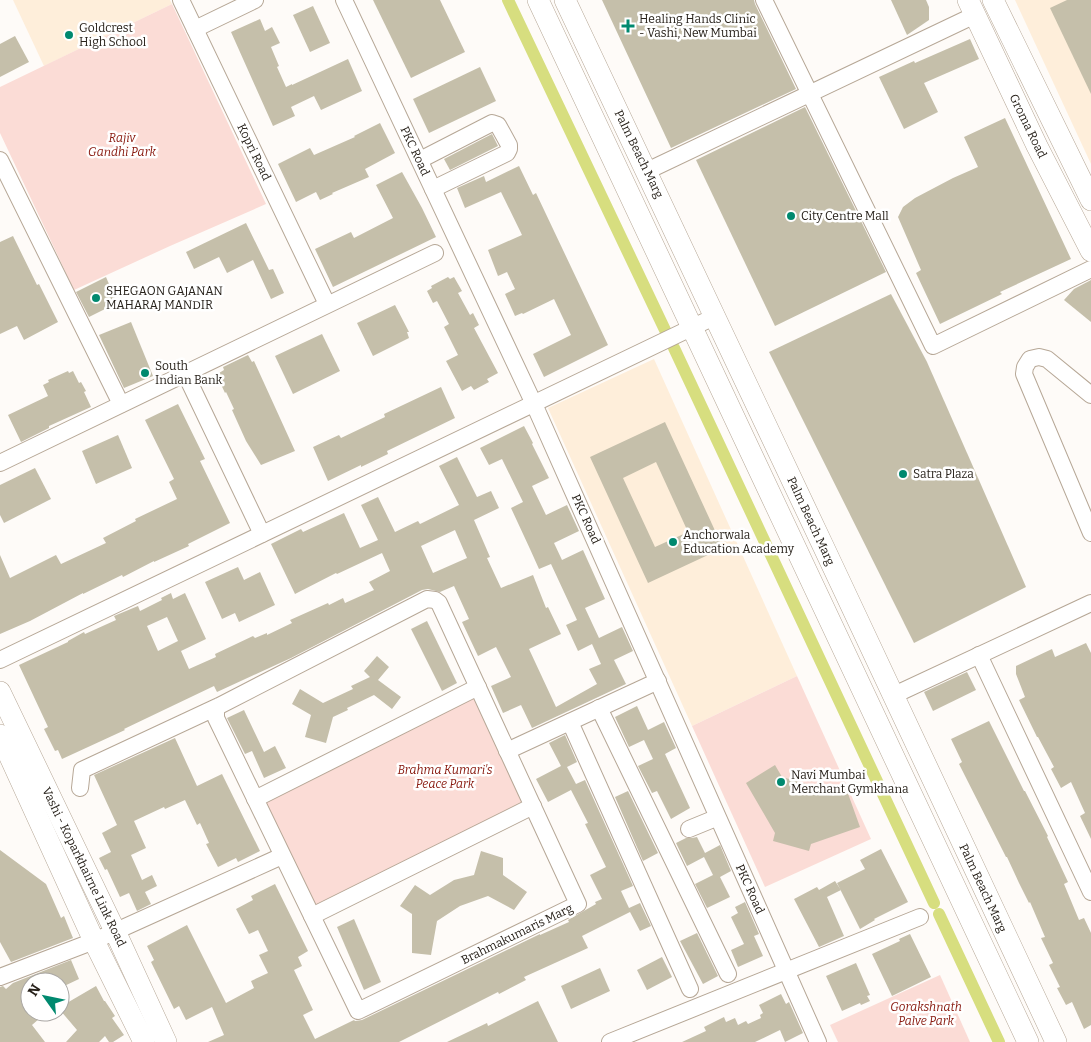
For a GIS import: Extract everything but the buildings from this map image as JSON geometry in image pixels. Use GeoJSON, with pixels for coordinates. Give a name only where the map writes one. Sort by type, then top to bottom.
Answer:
{"type":"FeatureCollection","features":[{"type":"Feature","properties":{"kind":"main road","name":"Palm Beach Marg"},"geometry":{"type":"LineString","coordinates":[[538,0],[1028,1042]]}},
{"type":"Feature","properties":{"kind":"main road","name":"Palm Beach Marg"},"geometry":{"type":"LineString","coordinates":[[565,0],[716,316],[892,696],[1056,1042]]}},
{"type":"Feature","properties":{"kind":"main road","name":"Groma Road"},"geometry":{"type":"LineString","coordinates":[[993,0],[1091,200]]}},
{"type":"Feature","properties":{"kind":"main road","name":"Groma Road"},"geometry":{"type":"LineString","coordinates":[[972,7],[1037,146],[1091,251]]}},
{"type":"Feature","properties":{"kind":"main road"},"geometry":{"type":"LineString","coordinates":[[1037,146],[1060,137]]}},
{"type":"Feature","properties":{"kind":"main road","name":"Vashi - Koparkhairne Link Road"},"geometry":{"type":"LineString","coordinates":[[0,692],[166,1042]]}},
{"type":"Feature","properties":{"kind":"main road","name":"Vashi - Koparkhairne Link Road"},"geometry":{"type":"LineString","coordinates":[[0,735],[94,941],[144,1042]]}},
{"type":"Feature","properties":{"kind":"street","name":"Kopri Road"},"geometry":{"type":"LineString","coordinates":[[181,0],[327,304]]}},
{"type":"Feature","properties":{"kind":"street"},"geometry":{"type":"LineString","coordinates":[[195,29],[255,0]]}},
{"type":"Feature","properties":{"kind":"street","name":"PKC Road"},"geometry":{"type":"LineString","coordinates":[[344,0],[534,404],[818,1042]]}},
{"type":"Feature","properties":{"kind":"street"},"geometry":{"type":"LineString","coordinates":[[764,0],[933,346],[1091,269]]}},
{"type":"Feature","properties":{"kind":"street"},"geometry":{"type":"LineString","coordinates":[[647,171],[809,94],[972,7]]}},
{"type":"Feature","properties":{"kind":"street"},"geometry":{"type":"LineString","coordinates":[[420,160],[492,123],[498,125],[509,145],[507,153],[433,189]]}},
{"type":"Feature","properties":{"kind":"street"},"geometry":{"type":"LineString","coordinates":[[0,160],[121,404]]}},
{"type":"Feature","properties":{"kind":"street"},"geometry":{"type":"LineString","coordinates":[[0,463],[435,253]]}},
{"type":"Feature","properties":{"kind":"street"},"geometry":{"type":"LineString","coordinates":[[0,660],[716,316]]}},
{"type":"Feature","properties":{"kind":"street"},"geometry":{"type":"LineString","coordinates":[[1091,395],[1047,359],[1038,357],[1030,359],[1025,367],[1024,374],[1091,533]]}},
{"type":"Feature","properties":{"kind":"street"},"geometry":{"type":"LineString","coordinates":[[185,373],[262,534]]}},
{"type":"Feature","properties":{"kind":"street","name":"Brahmakumaris Marg"},"geometry":{"type":"LineString","coordinates":[[80,788],[82,770],[219,706],[427,599],[435,600],[439,603],[578,904],[358,1011],[216,718],[216,710],[219,706]]}},
{"type":"Feature","properties":{"kind":"street"},"geometry":{"type":"LineString","coordinates":[[892,696],[979,655],[1089,609]]}},
{"type":"Feature","properties":{"kind":"street"},"geometry":{"type":"LineString","coordinates":[[979,655],[1091,892]]}},
{"type":"Feature","properties":{"kind":"street"},"geometry":{"type":"LineString","coordinates":[[507,751],[658,681]]}},
{"type":"Feature","properties":{"kind":"street"},"geometry":{"type":"LineString","coordinates":[[255,799],[478,687]]}},
{"type":"Feature","properties":{"kind":"street"},"geometry":{"type":"LineString","coordinates":[[599,708],[728,974]]}},
{"type":"Feature","properties":{"kind":"street"},"geometry":{"type":"LineString","coordinates":[[570,722],[690,989]]}},
{"type":"Feature","properties":{"kind":"street"},"geometry":{"type":"LineString","coordinates":[[312,916],[533,806]]}},
{"type":"Feature","properties":{"kind":"street"},"geometry":{"type":"LineString","coordinates":[[690,829],[711,820]]}},
{"type":"Feature","properties":{"kind":"street"},"geometry":{"type":"LineString","coordinates":[[0,977],[94,941],[282,856]]}},
{"type":"Feature","properties":{"kind":"street"},"geometry":{"type":"LineString","coordinates":[[610,1042],[920,917]]}},
{"type":"Feature","properties":{"kind":"shaded area","name":"Goldcrest High School"},"geometry":{"type":"Polygon","coordinates":[[[13,0],[170,0],[172,4],[44,66],[13,0]]]}},
{"type":"Feature","properties":{"kind":"shaded area"},"geometry":{"type":"Polygon","coordinates":[[[1015,0],[1091,0],[1091,164],[1015,0]]]}},
{"type":"Feature","properties":{"kind":"shaded area","name":"Anchorwala Education Academy"},"geometry":{"type":"Polygon","coordinates":[[[654,359],[797,676],[692,726],[548,408],[654,359]]]}},
{"type":"Feature","properties":{"kind":"green space","name":"Rajiv Gandhi Park"},"geometry":{"type":"Polygon","coordinates":[[[172,4],[266,204],[74,290],[0,133],[0,87],[172,4]]]}},
{"type":"Feature","properties":{"kind":"green space","name":"Navi Mumbai Merchant Gymkhana"},"geometry":{"type":"Polygon","coordinates":[[[797,676],[871,839],[765,887],[692,726],[797,676]]]}},
{"type":"Feature","properties":{"kind":"green space","name":"Brahma Kumari's Peace Park"},"geometry":{"type":"Polygon","coordinates":[[[478,687],[533,806],[312,916],[255,799],[478,687]]]}},
{"type":"Feature","properties":{"kind":"green space","name":"Gorakshnath Palve Park"},"geometry":{"type":"Polygon","coordinates":[[[940,975],[970,1042],[838,1042],[830,1025],[940,975]]]}},
{"type":"Feature","properties":{"kind":"waterway"},"geometry":{"type":"LineString","coordinates":[[508,0],[665,330]]}},
{"type":"Feature","properties":{"kind":"waterway"},"geometry":{"type":"LineString","coordinates":[[674,348],[934,903]]}},
{"type":"Feature","properties":{"kind":"waterway"},"geometry":{"type":"LineString","coordinates":[[939,914],[999,1042]]}},
{"type":"Feature","properties":{"kind":"place","name":"Healing Hands Clinic - Vashi, New Mumbai"},"geometry":{"type":"Point","coordinates":[628,26]}},
{"type":"Feature","properties":{"kind":"place","name":"Goldcrest High School"},"geometry":{"type":"Point","coordinates":[69,35]}},
{"type":"Feature","properties":{"kind":"place","name":"City Centre Mall"},"geometry":{"type":"Point","coordinates":[791,216]}},
{"type":"Feature","properties":{"kind":"place","name":"SHEGAON GAJANAN MAHARAJ MANDIR"},"geometry":{"type":"Point","coordinates":[96,298]}},
{"type":"Feature","properties":{"kind":"place","name":"South Indian Bank"},"geometry":{"type":"Point","coordinates":[145,373]}},
{"type":"Feature","properties":{"kind":"place","name":"Satra Plaza"},"geometry":{"type":"Point","coordinates":[903,474]}},
{"type":"Feature","properties":{"kind":"place","name":"Anchorwala Education Academy"},"geometry":{"type":"Point","coordinates":[673,542]}},
{"type":"Feature","properties":{"kind":"place","name":"Navi Mumbai Merchant Gymkhana"},"geometry":{"type":"Point","coordinates":[781,782]}}]}
